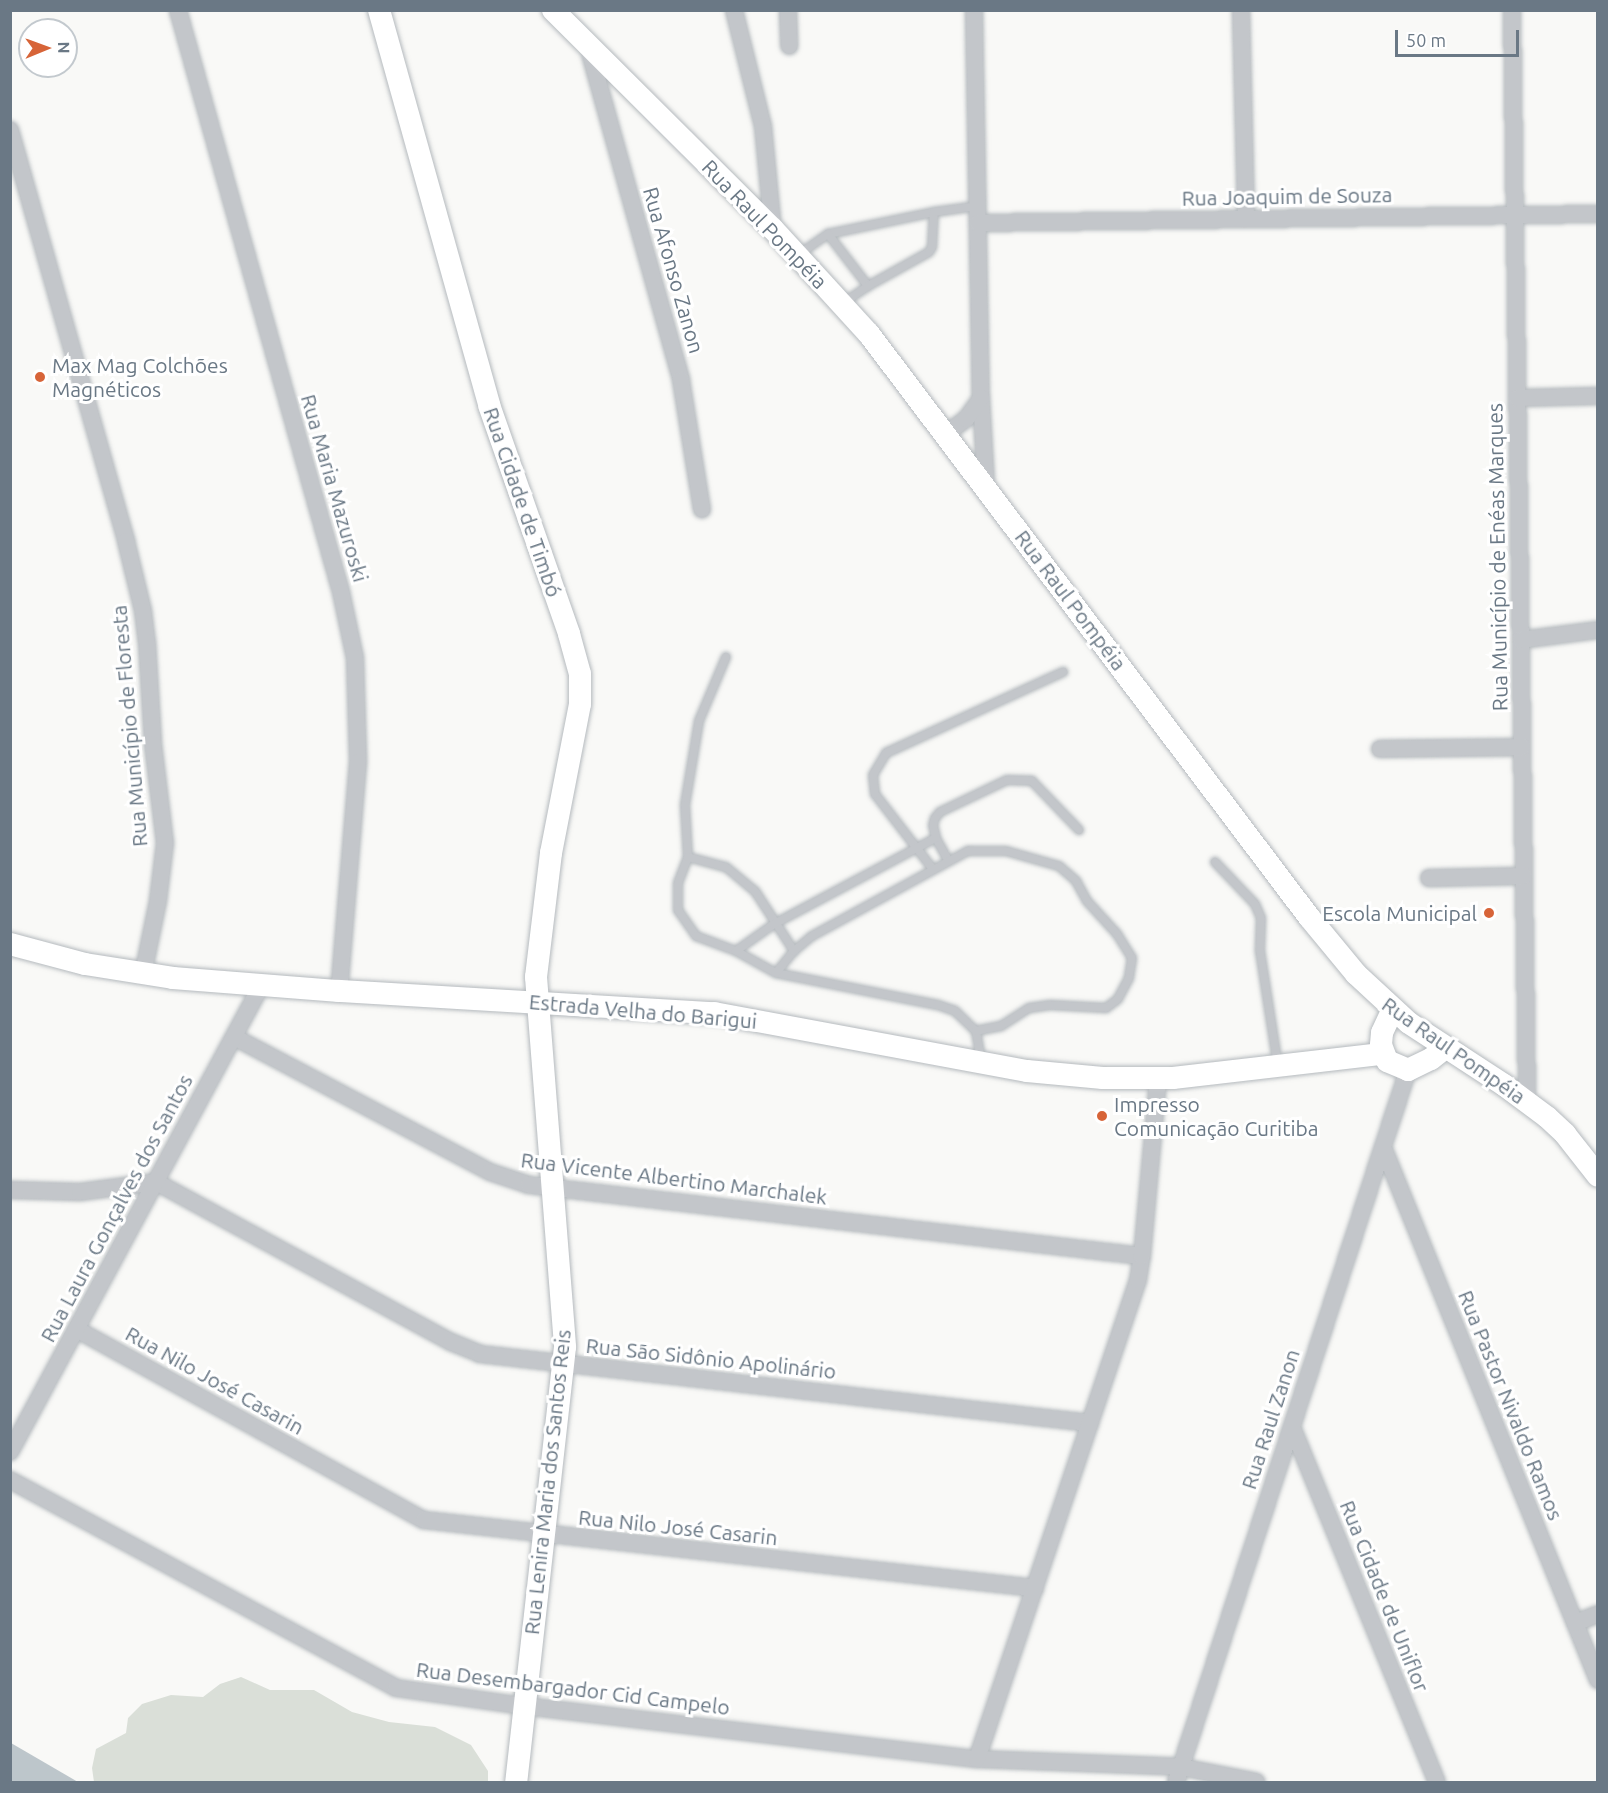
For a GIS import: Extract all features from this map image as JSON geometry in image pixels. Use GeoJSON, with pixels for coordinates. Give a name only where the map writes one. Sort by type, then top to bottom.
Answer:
{"type":"FeatureCollection","features":[{"type":"Feature","properties":{"kind":"main road","name":"Rua Cidade de Timbó"},"geometry":{"type":"LineString","coordinates":[[379,10],[489,405],[569,634],[580,674],[579,704],[558,811],[544,906],[536,1002]]}},
{"type":"Feature","properties":{"kind":"main road","name":"Rua Raul Pompéia"},"geometry":{"type":"LineString","coordinates":[[553,10],[773,229],[843,303],[986,486],[1309,917],[1356,974],[1393,1010],[1445,1048],[1527,1102],[1565,1134],[1598,1176]]}},
{"type":"Feature","properties":{"kind":"main road","name":"Estrada Velha do Barigui"},"geometry":{"type":"LineString","coordinates":[[10,944],[85,964],[143,974],[261,986],[714,1013],[981,1063],[1070,1076],[1158,1079],[1382,1054]]}},
{"type":"Feature","properties":{"kind":"main road","name":"Rua Lenira Maria dos Santos Reis"},"geometry":{"type":"LineString","coordinates":[[516,1782],[565,1333],[536,1002]]}},
{"type":"Feature","properties":{"kind":"main road"},"geometry":{"type":"LineString","coordinates":[[1393,1010],[1382,1033],[1382,1054],[1397,1067],[1408,1070],[1431,1059],[1445,1048]]}},
{"type":"Feature","properties":{"kind":"street","name":"Rua Maria Mazuroski"},"geometry":{"type":"LineString","coordinates":[[178,10],[341,592],[356,658],[357,772],[339,991]]}},
{"type":"Feature","properties":{"kind":"street"},"geometry":{"type":"LineString","coordinates":[[734,10],[763,126],[773,229]]}},
{"type":"Feature","properties":{"kind":"street"},"geometry":{"type":"LineString","coordinates":[[788,10],[789,46]]}},
{"type":"Feature","properties":{"kind":"street"},"geometry":{"type":"LineString","coordinates":[[974,10],[981,398],[986,486]]}},
{"type":"Feature","properties":{"kind":"street"},"geometry":{"type":"LineString","coordinates":[[1241,10],[1246,219]]}},
{"type":"Feature","properties":{"kind":"street","name":"Rua Município de Enéas Marques"},"geometry":{"type":"LineString","coordinates":[[1512,10],[1527,1102]]}},
{"type":"Feature","properties":{"kind":"street","name":"Rua Afonso Zanon"},"geometry":{"type":"LineString","coordinates":[[588,45],[681,380],[702,509]]}},
{"type":"Feature","properties":{"kind":"street","name":"Rua Município de Floresta"},"geometry":{"type":"LineString","coordinates":[[10,130],[126,542],[144,621],[153,744],[165,843],[159,892],[143,974]]}},
{"type":"Feature","properties":{"kind":"street","name":"Rua Joaquim de Souza"},"geometry":{"type":"LineString","coordinates":[[977,214],[1246,219],[1598,214]]}},
{"type":"Feature","properties":{"kind":"street"},"geometry":{"type":"LineString","coordinates":[[1517,398],[1598,396]]}},
{"type":"Feature","properties":{"kind":"street"},"geometry":{"type":"LineString","coordinates":[[946,434],[966,419],[981,398]]}},
{"type":"Feature","properties":{"kind":"street"},"geometry":{"type":"LineString","coordinates":[[1521,640],[1598,630]]}},
{"type":"Feature","properties":{"kind":"street"},"geometry":{"type":"LineString","coordinates":[[1380,749],[1522,747]]}},
{"type":"Feature","properties":{"kind":"street"},"geometry":{"type":"LineString","coordinates":[[1429,878],[1524,876]]}},
{"type":"Feature","properties":{"kind":"street","name":"Rua Laura Gonçalves dos Santos"},"geometry":{"type":"LineString","coordinates":[[10,1452],[261,986]]}},
{"type":"Feature","properties":{"kind":"street","name":"Rua Vicente Albertino Marchalek"},"geometry":{"type":"LineString","coordinates":[[234,1037],[508,1180],[552,1188],[1142,1256]]}},
{"type":"Feature","properties":{"kind":"street","name":"Rua Raul Zanon"},"geometry":{"type":"LineString","coordinates":[[1178,1774],[1408,1070]]}},
{"type":"Feature","properties":{"kind":"street"},"geometry":{"type":"LineString","coordinates":[[977,1759],[1138,1280],[1158,1079]]}},
{"type":"Feature","properties":{"kind":"street","name":"Rua Pastor Nivaldo Ramos"},"geometry":{"type":"LineString","coordinates":[[1383,1147],[1598,1680]]}},
{"type":"Feature","properties":{"kind":"street"},"geometry":{"type":"LineString","coordinates":[[10,1190],[59,1193],[156,1182]]}},
{"type":"Feature","properties":{"kind":"street","name":"Rua São Sidônio Apolinário"},"geometry":{"type":"LineString","coordinates":[[156,1182],[464,1349],[498,1358],[1090,1423]]}},
{"type":"Feature","properties":{"kind":"street","name":"Rua Nilo José Casarin"},"geometry":{"type":"LineString","coordinates":[[76,1329],[413,1516],[437,1524],[1035,1588]]}},
{"type":"Feature","properties":{"kind":"street","name":"Rua Cidade de Uniflor"},"geometry":{"type":"LineString","coordinates":[[1292,1427],[1437,1782]]}},
{"type":"Feature","properties":{"kind":"street","name":"Rua Desembargador Cid Campelo"},"geometry":{"type":"LineString","coordinates":[[10,1480],[382,1682],[409,1690],[524,1706],[977,1759],[1257,1782]]}},
{"type":"Feature","properties":{"kind":"street"},"geometry":{"type":"LineString","coordinates":[[1575,1623],[1598,1614]]}},
{"type":"Feature","properties":{"kind":"lane"},"geometry":{"type":"LineString","coordinates":[[843,303],[868,286],[929,252],[932,247],[934,212]]}},
{"type":"Feature","properties":{"kind":"lane"},"geometry":{"type":"LineString","coordinates":[[798,255],[828,234],[934,212],[977,214]]}},
{"type":"Feature","properties":{"kind":"lane"},"geometry":{"type":"LineString","coordinates":[[828,234],[868,286]]}},
{"type":"Feature","properties":{"kind":"lane"},"geometry":{"type":"LineString","coordinates":[[726,657],[699,721],[685,805],[688,857],[678,884],[678,910],[696,936],[736,951],[776,973],[938,1005],[956,1011],[976,1031],[981,1063]]}},
{"type":"Feature","properties":{"kind":"lane"},"geometry":{"type":"LineString","coordinates":[[932,868],[875,795],[873,775],[886,753],[1063,672]]}},
{"type":"Feature","properties":{"kind":"lane"},"geometry":{"type":"LineString","coordinates":[[948,860],[936,838],[933,825],[940,812],[1007,780],[1032,781],[1079,830]]}},
{"type":"Feature","properties":{"kind":"lane"},"geometry":{"type":"LineString","coordinates":[[736,951],[774,924],[936,838]]}},
{"type":"Feature","properties":{"kind":"lane"},"geometry":{"type":"LineString","coordinates":[[776,973],[794,951],[812,936],[932,868],[968,851],[1006,851],[1059,866],[1076,880],[1087,901],[1117,934],[1132,958],[1129,978],[1124,989],[1118,999],[1106,1008],[1050,1005],[1029,1008],[1001,1026],[976,1031]]}},
{"type":"Feature","properties":{"kind":"lane"},"geometry":{"type":"LineString","coordinates":[[688,857],[726,867],[755,891],[774,924],[794,951]]}},
{"type":"Feature","properties":{"kind":"lane"},"geometry":{"type":"LineString","coordinates":[[1215,862],[1255,904],[1261,918],[1260,951],[1278,1066]]}},
{"type":"Feature","properties":{"kind":"shaded area"},"geometry":{"type":"Polygon","coordinates":[[[241,1677],[270,1690],[314,1690],[352,1712],[389,1722],[435,1727],[471,1745],[488,1771],[488,1782],[94,1782],[92,1768],[96,1749],[126,1733],[128,1718],[142,1704],[171,1695],[203,1697],[220,1684],[241,1677]]]}},
{"type":"Feature","properties":{"kind":"shaded area"},"geometry":{"type":"Polygon","coordinates":[[[11,1743],[78,1782],[11,1782],[11,1743]]]}},
{"type":"Feature","properties":{"kind":"place","name":"Max Mag Colchões Magnéticos"},"geometry":{"type":"Point","coordinates":[40,377]}},
{"type":"Feature","properties":{"kind":"place","name":"Escola Municipal"},"geometry":{"type":"Point","coordinates":[1489,913]}},
{"type":"Feature","properties":{"kind":"place","name":"Impresso Comunicação Curitiba"},"geometry":{"type":"Point","coordinates":[1102,1116]}}]}
